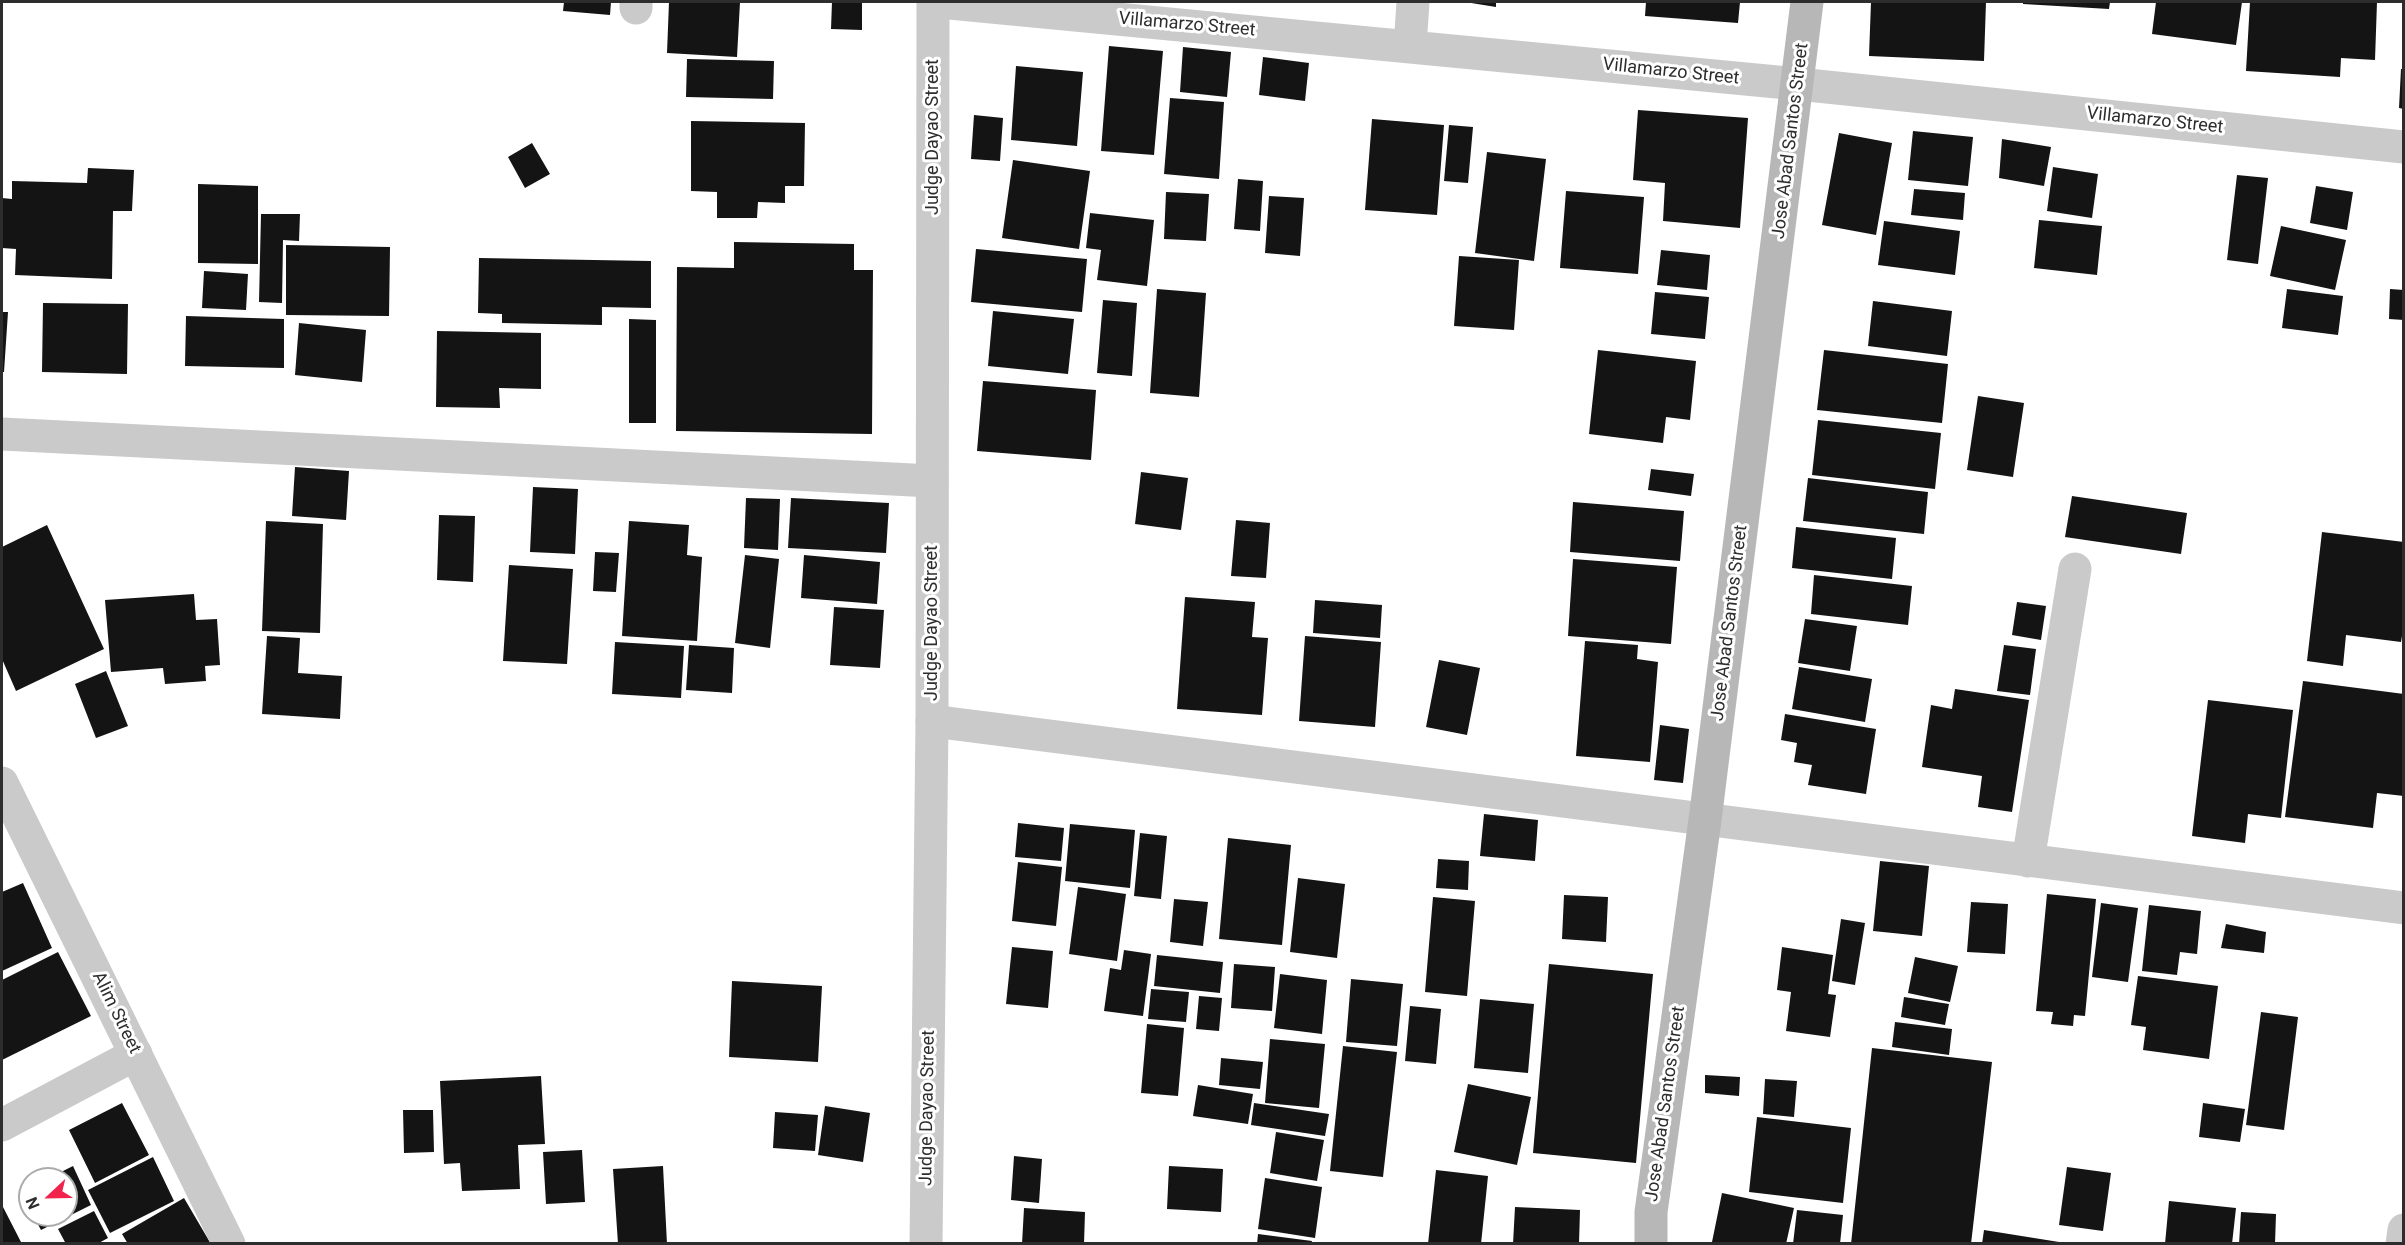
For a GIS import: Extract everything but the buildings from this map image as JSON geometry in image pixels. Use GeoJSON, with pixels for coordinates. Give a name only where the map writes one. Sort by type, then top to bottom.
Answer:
{"type":"FeatureCollection","features":[{"type":"Feature","properties":{"kind":"main road","name":"Jose Abad Santos Street"},"geometry":{"type":"LineString","coordinates":[[1651,1244],[1651,1212],[1705,820],[1807,2]]}},
{"type":"Feature","properties":{"kind":"street","name":"Judge Dayao Street"},"geometry":{"type":"LineString","coordinates":[[926,1244],[932,721],[933,2]]}},
{"type":"Feature","properties":{"kind":"street","name":"Villamarzo Street"},"geometry":{"type":"LineString","coordinates":[[939,2],[1798,84],[2403,147]]}},
{"type":"Feature","properties":{"kind":"street"},"geometry":{"type":"LineString","coordinates":[[1410,47],[1413,2]]}},
{"type":"Feature","properties":{"kind":"street"},"geometry":{"type":"LineString","coordinates":[[2,434],[932,481]]}},
{"type":"Feature","properties":{"kind":"street"},"geometry":{"type":"LineString","coordinates":[[2028,861],[2075,569]]}},
{"type":"Feature","properties":{"kind":"street"},"geometry":{"type":"LineString","coordinates":[[932,721],[2403,908]]}},
{"type":"Feature","properties":{"kind":"street","name":"Alim Street"},"geometry":{"type":"LineString","coordinates":[[2,783],[229,1244]]}},
{"type":"Feature","properties":{"kind":"street"},"geometry":{"type":"LineString","coordinates":[[2,1125],[136,1054]]}},
{"type":"Feature","properties":{"kind":"street"},"geometry":{"type":"LineString","coordinates":[[2402,1244],[2403,1230]]}}]}
